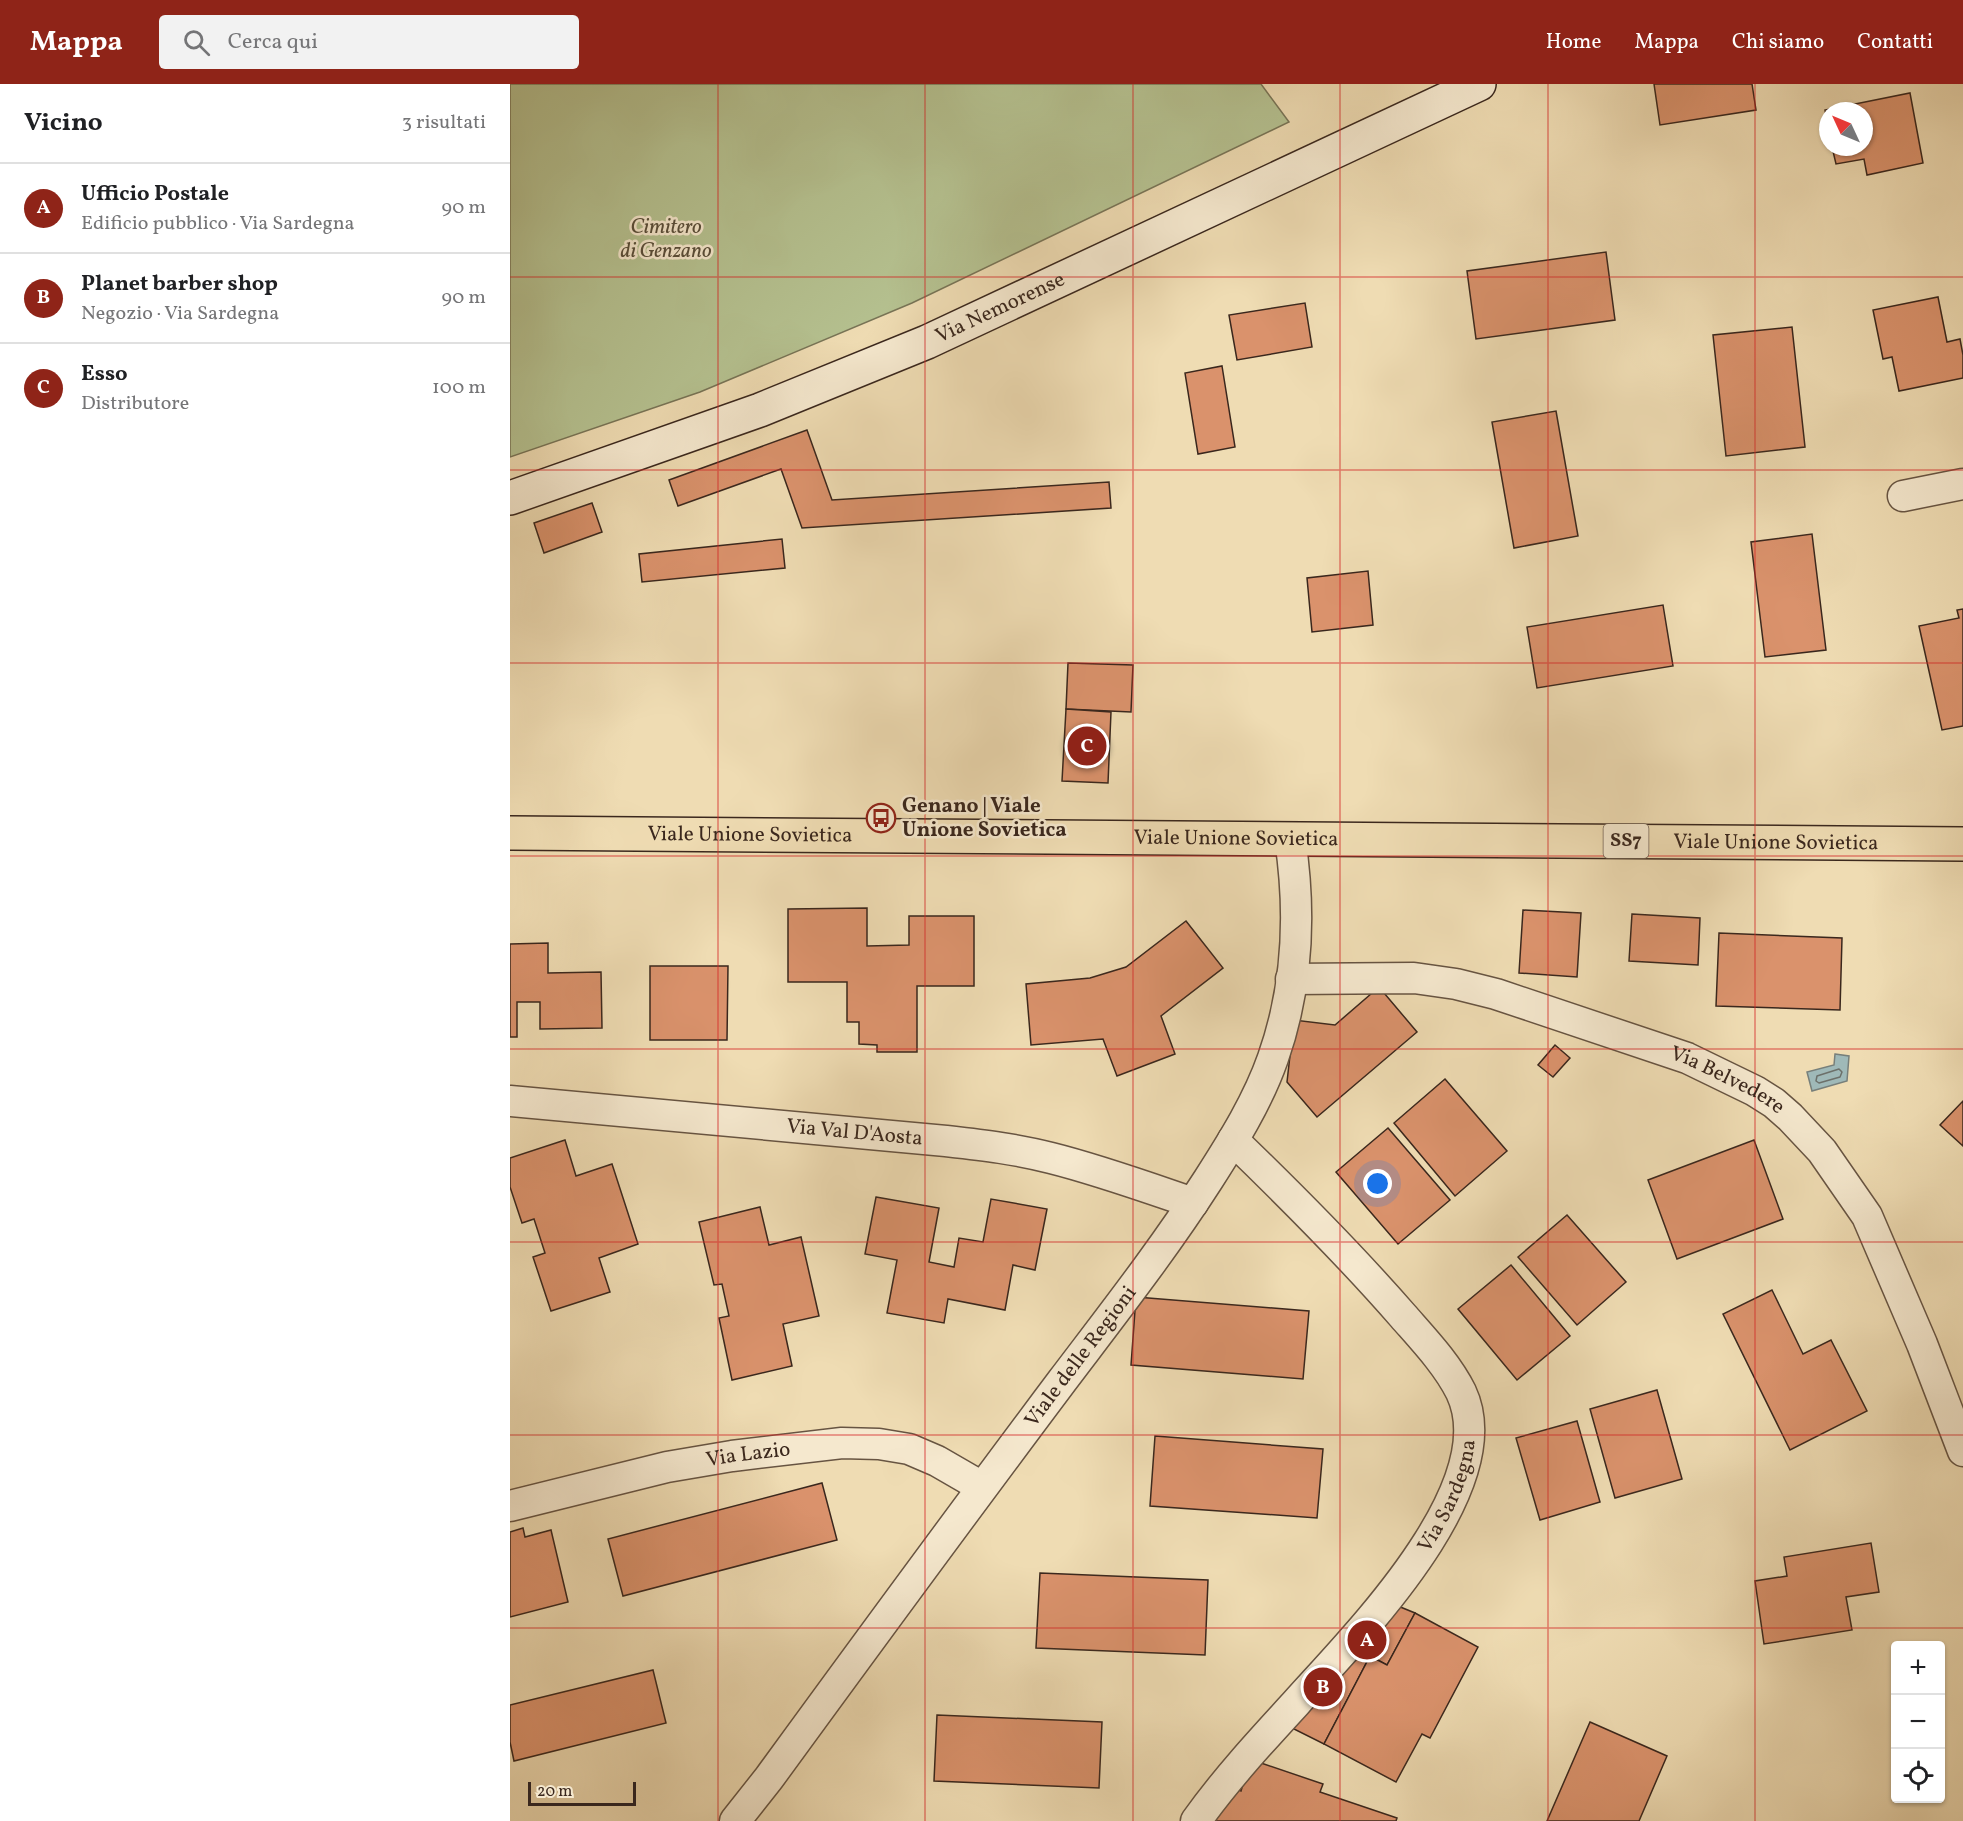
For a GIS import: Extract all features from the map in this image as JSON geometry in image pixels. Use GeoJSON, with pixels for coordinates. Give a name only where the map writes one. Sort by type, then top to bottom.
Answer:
{"type":"FeatureCollection","features":[{"type":"Feature","properties":{"kind":"main road","name":"Via Nemorense"},"geometry":{"type":"LineString","coordinates":[[510,498],[760,410],[927,342],[1479,84]]}},
{"type":"Feature","properties":{"kind":"main road","name":"Viale Unione Sovietica"},"geometry":{"type":"LineString","coordinates":[[510,833],[1963,844]]}},
{"type":"Feature","properties":{"kind":"street"},"geometry":{"type":"LineString","coordinates":[[1903,496],[1963,484]]}},
{"type":"Feature","properties":{"kind":"street","name":"Viale delle Regioni"},"geometry":{"type":"LineString","coordinates":[[735,1821],[776,1769],[982,1487],[1154,1260],[1233,1140],[1255,1100],[1273,1059],[1284,1022],[1297,920],[1290,839]]}},
{"type":"Feature","properties":{"kind":"street","name":"Via Belvedere"},"geometry":{"type":"LineString","coordinates":[[1291,979],[1414,978],[1456,984],[1496,994],[1688,1058],[1765,1097],[1791,1117],[1814,1142],[1840,1175],[1867,1216],[1917,1333],[1963,1451]]}},
{"type":"Feature","properties":{"kind":"street","name":"Via Val D'Aosta"},"geometry":{"type":"LineString","coordinates":[[510,1101],[996,1147],[1068,1163],[1193,1203]]}},
{"type":"Feature","properties":{"kind":"street","name":"Via Sardegna"},"geometry":{"type":"LineString","coordinates":[[1196,1821],[1233,1774],[1350,1643],[1418,1557],[1436,1530],[1453,1497],[1465,1463],[1470,1432],[1462,1394],[1438,1357],[1333,1238],[1233,1140]]}},
{"type":"Feature","properties":{"kind":"street","name":"Via Lazio"},"geometry":{"type":"LineString","coordinates":[[510,1506],[667,1467],[773,1450],[842,1443],[879,1443],[909,1449],[937,1461],[982,1487]]}},
{"type":"Feature","properties":{"kind":"green space","name":"Cimitero di Genzano"},"geometry":{"type":"Polygon","coordinates":[[[510,84],[1261,84],[1289,122],[912,303],[700,392],[510,457],[510,84]]]}},
{"type":"Feature","properties":{"kind":"water"},"geometry":{"type":"Polygon","coordinates":[[[1835,1054],[1849,1056],[1847,1081],[1812,1091],[1807,1072],[1834,1065],[1835,1054]]]}},
{"type":"Feature","properties":{"kind":"building"},"geometry":{"type":"Polygon","coordinates":[[[1654,84],[1752,84],[1756,110],[1660,125],[1654,84]]]}},
{"type":"Feature","properties":{"kind":"building"},"geometry":{"type":"Polygon","coordinates":[[[1910,93],[1923,163],[1867,175],[1864,159],[1836,164],[1834,156],[1873,156],[1873,102],[1865,102],[1910,93]]]}},
{"type":"Feature","properties":{"kind":"building"},"geometry":{"type":"Polygon","coordinates":[[[1606,252],[1615,320],[1476,339],[1467,271],[1606,252]]]}},
{"type":"Feature","properties":{"kind":"building"},"geometry":{"type":"Polygon","coordinates":[[[1938,297],[1947,342],[1960,339],[1963,378],[1899,391],[1892,357],[1883,359],[1873,310],[1938,297]]]}},
{"type":"Feature","properties":{"kind":"building"},"geometry":{"type":"Polygon","coordinates":[[[1305,303],[1312,347],[1237,360],[1229,315],[1305,303]]]}},
{"type":"Feature","properties":{"kind":"building"},"geometry":{"type":"Polygon","coordinates":[[[1792,327],[1805,447],[1726,456],[1713,335],[1792,327]]]}},
{"type":"Feature","properties":{"kind":"building"},"geometry":{"type":"Polygon","coordinates":[[[1222,366],[1235,447],[1198,454],[1185,373],[1222,366]]]}},
{"type":"Feature","properties":{"kind":"building"},"geometry":{"type":"Polygon","coordinates":[[[1556,411],[1578,536],[1514,548],[1492,422],[1556,411]]]}},
{"type":"Feature","properties":{"kind":"building"},"geometry":{"type":"Polygon","coordinates":[[[807,430],[832,500],[1109,482],[1111,508],[802,528],[781,469],[678,506],[669,480],[807,430]]]}},
{"type":"Feature","properties":{"kind":"building"},"geometry":{"type":"Polygon","coordinates":[[[592,503],[602,532],[544,553],[534,523],[592,503]]]}},
{"type":"Feature","properties":{"kind":"building"},"geometry":{"type":"Polygon","coordinates":[[[1812,534],[1826,650],[1765,657],[1751,542],[1812,534]]]}},
{"type":"Feature","properties":{"kind":"building"},"geometry":{"type":"Polygon","coordinates":[[[782,539],[785,568],[642,582],[639,554],[782,539]]]}},
{"type":"Feature","properties":{"kind":"building"},"geometry":{"type":"Polygon","coordinates":[[[1368,571],[1373,625],[1312,632],[1307,578],[1368,571]]]}},
{"type":"Feature","properties":{"kind":"building"},"geometry":{"type":"Polygon","coordinates":[[[1663,605],[1673,666],[1537,688],[1527,627],[1663,605]]]}},
{"type":"Feature","properties":{"kind":"building"},"geometry":{"type":"Polygon","coordinates":[[[1963,609],[1963,726],[1942,730],[1919,626],[1959,618],[1957,610],[1963,609]]]}},
{"type":"Feature","properties":{"kind":"building"},"geometry":{"type":"Polygon","coordinates":[[[1068,663],[1133,665],[1131,712],[1066,709],[1068,663]]]}},
{"type":"Feature","properties":{"kind":"building"},"geometry":{"type":"Polygon","coordinates":[[[1066,709],[1111,712],[1108,783],[1062,781],[1066,709]]]}},
{"type":"Feature","properties":{"kind":"building"},"geometry":{"type":"Polygon","coordinates":[[[867,908],[867,946],[909,945],[909,916],[974,916],[974,986],[917,986],[917,1052],[877,1052],[877,1045],[859,1044],[859,1022],[847,1022],[847,982],[788,982],[788,909],[867,908]]]}},
{"type":"Feature","properties":{"kind":"building"},"geometry":{"type":"Polygon","coordinates":[[[1523,910],[1581,913],[1577,977],[1519,973],[1523,910]]]}},
{"type":"Feature","properties":{"kind":"building"},"geometry":{"type":"Polygon","coordinates":[[[1632,914],[1700,918],[1698,965],[1629,961],[1632,914]]]}},
{"type":"Feature","properties":{"kind":"building"},"geometry":{"type":"Polygon","coordinates":[[[1186,921],[1223,968],[1161,1016],[1175,1054],[1117,1076],[1103,1039],[1031,1045],[1026,984],[1090,978],[1126,967],[1186,921]]]}},
{"type":"Feature","properties":{"kind":"building"},"geometry":{"type":"Polygon","coordinates":[[[1719,933],[1842,938],[1840,1010],[1716,1006],[1719,933]]]}},
{"type":"Feature","properties":{"kind":"building"},"geometry":{"type":"Polygon","coordinates":[[[548,943],[548,973],[601,972],[602,1028],[540,1029],[540,1002],[517,1002],[517,1037],[510,1037],[510,944],[548,943]]]}},
{"type":"Feature","properties":{"kind":"building"},"geometry":{"type":"Polygon","coordinates":[[[650,966],[728,966],[727,1040],[650,1040],[650,966]]]}},
{"type":"Feature","properties":{"kind":"building"},"geometry":{"type":"Polygon","coordinates":[[[1379,987],[1417,1032],[1317,1117],[1287,1082],[1294,1020],[1335,1025],[1379,987]]]}},
{"type":"Feature","properties":{"kind":"building"},"geometry":{"type":"Polygon","coordinates":[[[1555,1045],[1570,1058],[1553,1077],[1538,1065],[1555,1045]]]}},
{"type":"Feature","properties":{"kind":"building"},"geometry":{"type":"Polygon","coordinates":[[[1445,1079],[1507,1151],[1455,1196],[1394,1123],[1445,1079]]]}},
{"type":"Feature","properties":{"kind":"building"},"geometry":{"type":"Polygon","coordinates":[[[1963,1101],[1963,1146],[1940,1125],[1963,1101]]]}},
{"type":"Feature","properties":{"kind":"building"},"geometry":{"type":"Polygon","coordinates":[[[1388,1128],[1450,1200],[1398,1244],[1336,1172],[1388,1128]]]}},
{"type":"Feature","properties":{"kind":"building"},"geometry":{"type":"Polygon","coordinates":[[[565,1140],[576,1176],[612,1164],[638,1244],[599,1258],[610,1292],[551,1311],[533,1257],[545,1253],[534,1219],[522,1223],[510,1187],[510,1158],[565,1140]]]}},
{"type":"Feature","properties":{"kind":"building"},"geometry":{"type":"Polygon","coordinates":[[[1754,1140],[1783,1219],[1677,1259],[1648,1180],[1754,1140]]]}},
{"type":"Feature","properties":{"kind":"building"},"geometry":{"type":"Polygon","coordinates":[[[876,1197],[939,1208],[929,1262],[954,1267],[959,1238],[983,1242],[991,1199],[1047,1209],[1035,1270],[1013,1265],[1005,1310],[948,1299],[944,1323],[887,1313],[897,1260],[865,1254],[876,1197]]]}},
{"type":"Feature","properties":{"kind":"building"},"geometry":{"type":"Polygon","coordinates":[[[760,1207],[769,1245],[801,1237],[819,1316],[783,1324],[792,1366],[732,1380],[719,1318],[729,1316],[722,1284],[714,1285],[699,1222],[760,1207]]]}},
{"type":"Feature","properties":{"kind":"building"},"geometry":{"type":"Polygon","coordinates":[[[1567,1215],[1626,1282],[1577,1325],[1518,1257],[1567,1215]]]}},
{"type":"Feature","properties":{"kind":"building"},"geometry":{"type":"Polygon","coordinates":[[[1511,1265],[1570,1336],[1517,1380],[1458,1309],[1511,1265]]]}},
{"type":"Feature","properties":{"kind":"building"},"geometry":{"type":"Polygon","coordinates":[[[1772,1290],[1803,1354],[1831,1340],[1867,1411],[1790,1450],[1723,1314],[1772,1290]]]}},
{"type":"Feature","properties":{"kind":"building"},"geometry":{"type":"Polygon","coordinates":[[[1136,1297],[1309,1311],[1303,1379],[1131,1365],[1136,1297]]]}},
{"type":"Feature","properties":{"kind":"building"},"geometry":{"type":"Polygon","coordinates":[[[1657,1390],[1682,1479],[1615,1498],[1590,1409],[1657,1390]]]}},
{"type":"Feature","properties":{"kind":"building"},"geometry":{"type":"Polygon","coordinates":[[[1577,1421],[1600,1502],[1540,1520],[1516,1438],[1577,1421]]]}},
{"type":"Feature","properties":{"kind":"building"},"geometry":{"type":"Polygon","coordinates":[[[1155,1436],[1323,1449],[1317,1518],[1150,1506],[1155,1436]]]}},
{"type":"Feature","properties":{"kind":"building"},"geometry":{"type":"Polygon","coordinates":[[[822,1483],[837,1540],[623,1596],[608,1539],[822,1483]]]}},
{"type":"Feature","properties":{"kind":"building"},"geometry":{"type":"Polygon","coordinates":[[[523,1528],[525,1537],[551,1530],[568,1602],[510,1617],[510,1532],[523,1528]]]}},
{"type":"Feature","properties":{"kind":"building"},"geometry":{"type":"Polygon","coordinates":[[[1871,1543],[1879,1592],[1846,1597],[1852,1630],[1764,1644],[1755,1581],[1787,1576],[1784,1557],[1871,1543]]]}},
{"type":"Feature","properties":{"kind":"building"},"geometry":{"type":"Polygon","coordinates":[[[1040,1573],[1208,1580],[1205,1655],[1036,1648],[1040,1573]]]}},
{"type":"Feature","properties":{"kind":"building"},"geometry":{"type":"Polygon","coordinates":[[[1393,1604],[1415,1613],[1387,1665],[1370,1656],[1324,1744],[1284,1724],[1393,1604]]]}},
{"type":"Feature","properties":{"kind":"building"},"geometry":{"type":"Polygon","coordinates":[[[1415,1613],[1478,1647],[1430,1738],[1422,1734],[1396,1782],[1324,1744],[1370,1656],[1387,1665],[1415,1613]]]}},
{"type":"Feature","properties":{"kind":"building"},"geometry":{"type":"Polygon","coordinates":[[[653,1670],[666,1723],[514,1761],[510,1742],[510,1705],[653,1670]]]}},
{"type":"Feature","properties":{"kind":"building"},"geometry":{"type":"Polygon","coordinates":[[[937,1715],[1102,1722],[1099,1788],[934,1781],[937,1715]]]}},
{"type":"Feature","properties":{"kind":"building"},"geometry":{"type":"Polygon","coordinates":[[[1590,1722],[1667,1756],[1639,1821],[1547,1821],[1590,1722]]]}},
{"type":"Feature","properties":{"kind":"building"},"geometry":{"type":"Polygon","coordinates":[[[1261,1763],[1323,1784],[1320,1792],[1397,1818],[1396,1821],[1202,1821],[1219,1801],[1228,1804],[1234,1788],[1241,1791],[1244,1781],[1261,1763]]]}},
{"type":"Feature","properties":{"kind":"place","name":"Esso"},"geometry":{"type":"Point","coordinates":[1087,746]}},
{"type":"Feature","properties":{"kind":"place","name":"Genano | Viale Unione Sovietica"},"geometry":{"type":"Point","coordinates":[881,818]}},
{"type":"Feature","properties":{"kind":"place","name":"Ufficio Postale"},"geometry":{"type":"Point","coordinates":[1367,1640]}},
{"type":"Feature","properties":{"kind":"place","name":"Planet barber shop"},"geometry":{"type":"Point","coordinates":[1323,1687]}}]}
